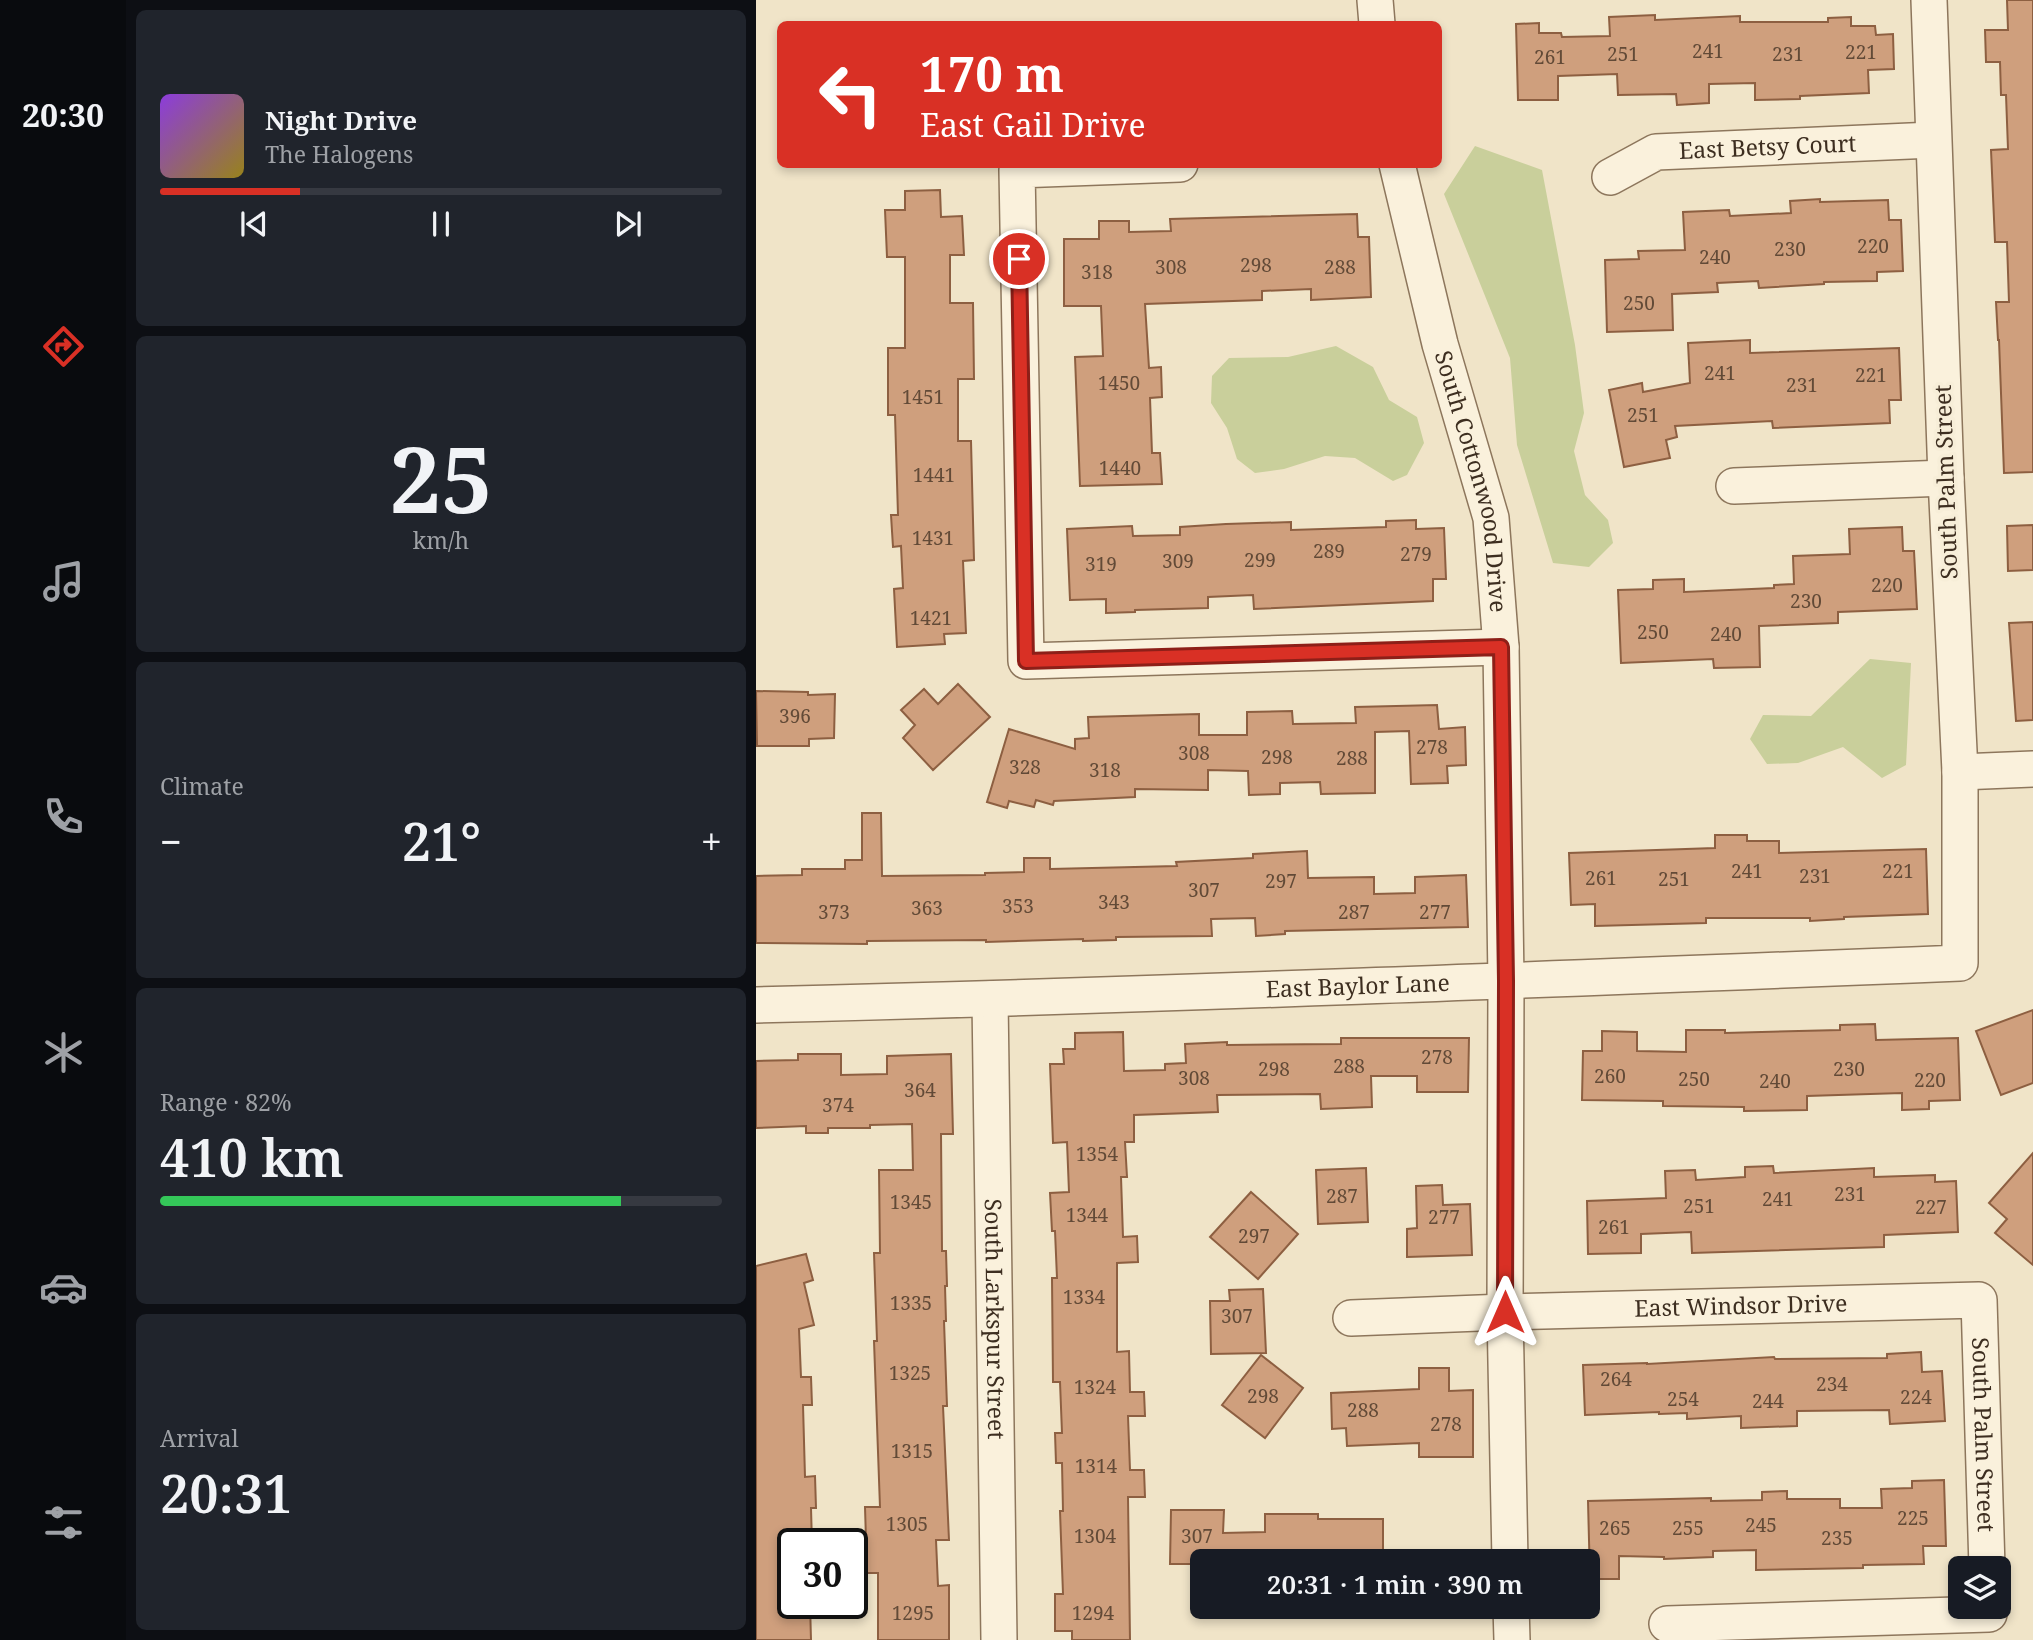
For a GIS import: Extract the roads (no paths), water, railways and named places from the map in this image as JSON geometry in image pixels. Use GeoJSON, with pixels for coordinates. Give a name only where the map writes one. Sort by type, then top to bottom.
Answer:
{"type":"FeatureCollection","features":[{"type":"Feature","properties":{"kind":"street"},"geometry":{"type":"LineString","coordinates":[[1375,0],[1377,21]]}},
{"type":"Feature","properties":{"kind":"street","name":"South Palm Street"},"geometry":{"type":"LineString","coordinates":[[1929,0],[1946,478],[1960,772],[1960,963]]}},
{"type":"Feature","properties":{"kind":"street","name":"East Betsy Court"},"geometry":{"type":"LineString","coordinates":[[1610,177],[1656,152],[1933,140]]}},
{"type":"Feature","properties":{"kind":"street"},"geometry":{"type":"LineString","coordinates":[[1071,168],[1017,170],[1026,661],[1501,647]]}},
{"type":"Feature","properties":{"kind":"street","name":"South Cottonwood Drive"},"geometry":{"type":"LineString","coordinates":[[1398,168],[1440,344],[1491,518],[1501,647],[1506,981],[1505,1312],[1510,1549]]}},
{"type":"Feature","properties":{"kind":"street"},"geometry":{"type":"LineString","coordinates":[[1734,486],[1946,478]]}},
{"type":"Feature","properties":{"kind":"street"},"geometry":{"type":"LineString","coordinates":[[1960,772],[2033,769]]}},
{"type":"Feature","properties":{"kind":"street","name":"East Baylor Lane"},"geometry":{"type":"LineString","coordinates":[[756,1005],[1506,981],[1960,963]]}},
{"type":"Feature","properties":{"kind":"street","name":"South Larkspur Street"},"geometry":{"type":"LineString","coordinates":[[990,999],[999,1640]]}},
{"type":"Feature","properties":{"kind":"street","name":"South Palm Street"},"geometry":{"type":"LineString","coordinates":[[1979,1300],[1987,1556]]}},
{"type":"Feature","properties":{"kind":"street","name":"East Windsor Drive"},"geometry":{"type":"LineString","coordinates":[[1351,1318],[1979,1300]]}},
{"type":"Feature","properties":{"kind":"street"},"geometry":{"type":"LineString","coordinates":[[1511,1619],[1512,1640]]}},
{"type":"Feature","properties":{"kind":"street"},"geometry":{"type":"LineString","coordinates":[[1667,1625],[1989,1620]]}}]}
